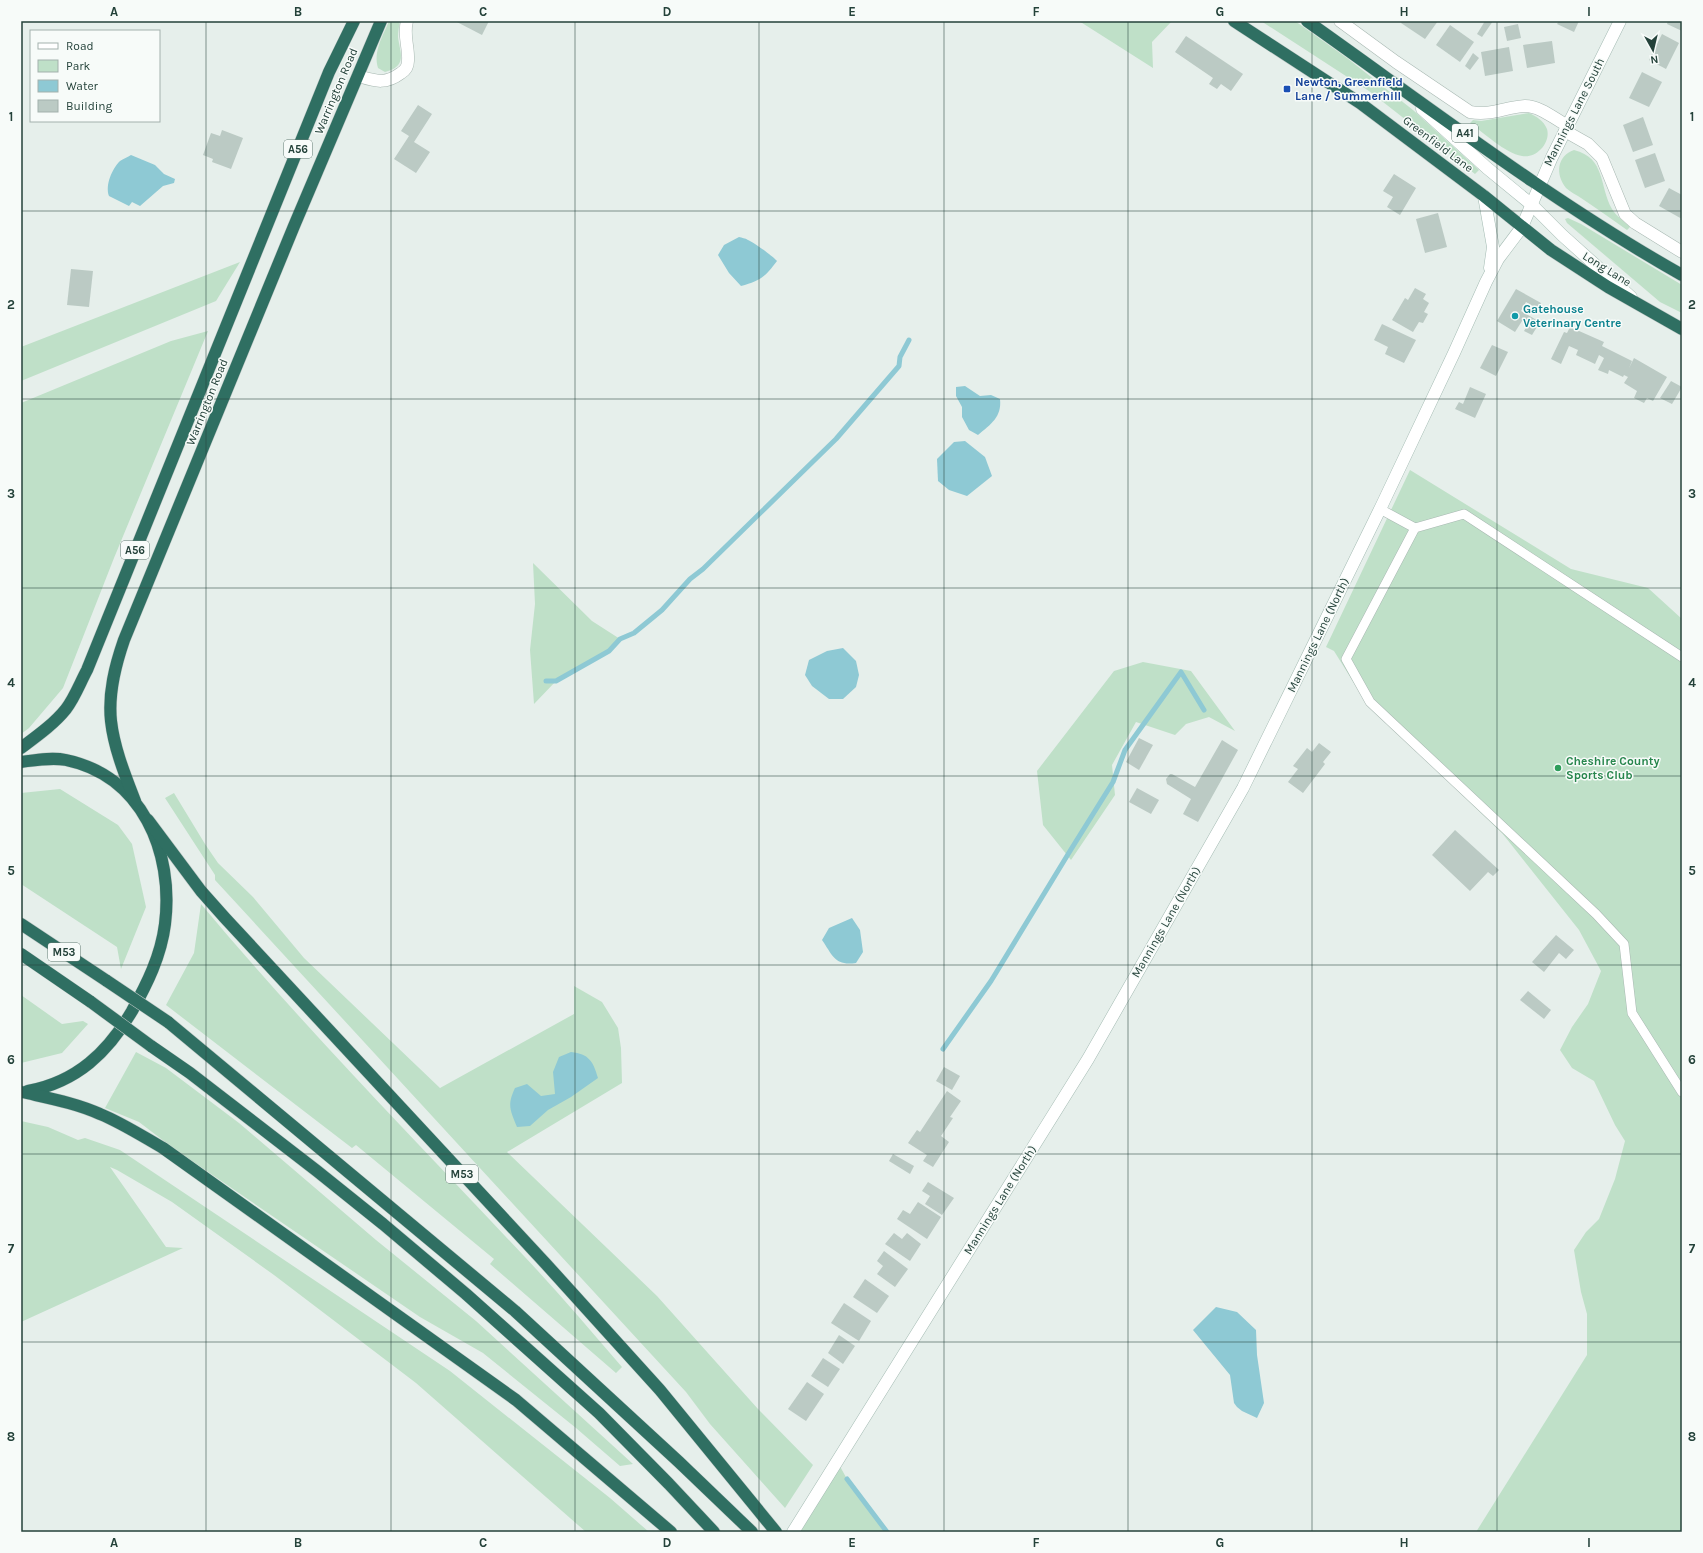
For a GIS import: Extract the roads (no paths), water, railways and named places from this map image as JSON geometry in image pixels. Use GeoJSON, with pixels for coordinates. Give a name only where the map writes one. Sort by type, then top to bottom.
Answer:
{"type":"FeatureCollection","features":[{"type":"Feature","properties":{"kind":"highway","name":"Warrington Road"},"geometry":{"type":"LineString","coordinates":[[21,748],[54,722],[66,708],[87,670],[329,72],[354,21]]}},
{"type":"Feature","properties":{"kind":"highway","name":"Warrington Road"},"geometry":{"type":"LineString","coordinates":[[135,801],[115,743],[111,722],[110,703],[116,662],[294,226],[381,21]]}},
{"type":"Feature","properties":{"kind":"highway","name":"Greenfield Lane"},"geometry":{"type":"LineString","coordinates":[[1234,21],[1360,103],[1484,196],[1522,227]]}},
{"type":"Feature","properties":{"kind":"highway","name":"Greenfield Lane"},"geometry":{"type":"LineString","coordinates":[[1307,21],[1538,185]]}},
{"type":"Feature","properties":{"kind":"highway","name":"A41"},"geometry":{"type":"LineString","coordinates":[[1538,185],[1650,257],[1682,275]]}},
{"type":"Feature","properties":{"kind":"highway","name":"Long Lane"},"geometry":{"type":"LineString","coordinates":[[1522,227],[1557,254],[1608,287],[1682,328]]}},
{"type":"Feature","properties":{"kind":"highway"},"geometry":{"type":"LineString","coordinates":[[21,762],[42,759],[65,760],[90,767],[112,778],[135,801],[148,820],[159,850],[165,874],[167,898],[165,925],[158,956],[148,984],[119,1033],[102,1052],[85,1067],[65,1080],[43,1088],[22,1092]]}},
{"type":"Feature","properties":{"kind":"highway","name":"M53"},"geometry":{"type":"LineString","coordinates":[[148,820],[201,891],[546,1264],[654,1384],[775,1531]]}},
{"type":"Feature","properties":{"kind":"highway","name":"M53"},"geometry":{"type":"LineString","coordinates":[[21,924],[168,1022],[515,1311],[679,1462],[752,1532]]}},
{"type":"Feature","properties":{"kind":"highway","name":"M53"},"geometry":{"type":"LineString","coordinates":[[21,954],[190,1073],[383,1224],[466,1294],[599,1413],[714,1532]]}},
{"type":"Feature","properties":{"kind":"highway"},"geometry":{"type":"LineString","coordinates":[[22,1092],[73,1104],[99,1113],[128,1127],[163,1148],[516,1400],[672,1532]]}},
{"type":"Feature","properties":{"kind":"street"},"geometry":{"type":"LineString","coordinates":[[358,76],[385,82],[394,78],[408,67],[404,30],[407,21]]}},
{"type":"Feature","properties":{"kind":"street"},"geometry":{"type":"LineString","coordinates":[[1340,21],[1396,62],[1470,112],[1486,114],[1526,106],[1539,109],[1588,144],[1602,158],[1625,214],[1635,223],[1682,252]]}},
{"type":"Feature","properties":{"kind":"street","name":"Mannings Lane South"},"geometry":{"type":"LineString","coordinates":[[1532,206],[1538,185],[1620,21]]}},
{"type":"Feature","properties":{"kind":"street"},"geometry":{"type":"LineString","coordinates":[[1392,81],[1643,307]]}},
{"type":"Feature","properties":{"kind":"street","name":"Mannings Lane (North)"},"geometry":{"type":"LineString","coordinates":[[1484,196],[1493,247],[1492,261],[1486,282]]}},
{"type":"Feature","properties":{"kind":"street","name":"Mannings Lane (North)"},"geometry":{"type":"LineString","coordinates":[[793,1532],[1092,1053],[1243,788],[1380,509],[1486,282],[1498,259],[1522,227],[1532,206]]}},
{"type":"Feature","properties":{"kind":"lane"},"geometry":{"type":"LineString","coordinates":[[1380,509],[1415,528],[1464,514],[1682,657]]}},
{"type":"Feature","properties":{"kind":"lane"},"geometry":{"type":"LineString","coordinates":[[1415,528],[1346,659],[1370,702],[1596,914],[1624,944],[1632,1013],[1682,1092]]}},
{"type":"Feature","properties":{"kind":"water"},"geometry":{"type":"Polygon","coordinates":[[[131,155],[155,165],[164,174],[175,179],[174,183],[163,186],[140,206],[132,202],[129,206],[109,196],[108,192],[110,177],[114,168],[120,161],[131,155]]]}},
{"type":"Feature","properties":{"kind":"water"},"geometry":{"type":"Polygon","coordinates":[[[739,237],[754,243],[777,261],[762,278],[741,286],[729,273],[718,255],[724,245],[739,237]]]}},
{"type":"Feature","properties":{"kind":"water"},"geometry":{"type":"Polygon","coordinates":[[[965,386],[980,396],[991,395],[1000,399],[999,411],[995,420],[978,435],[969,430],[962,417],[962,407],[956,396],[956,387],[965,386]]]}},
{"type":"Feature","properties":{"kind":"water"},"geometry":{"type":"Polygon","coordinates":[[[965,441],[985,457],[992,476],[967,496],[949,490],[938,481],[937,459],[954,442],[965,441]]]}},
{"type":"Feature","properties":{"kind":"water"},"geometry":{"type":"Polygon","coordinates":[[[843,648],[856,661],[859,675],[856,687],[843,699],[829,699],[812,686],[805,675],[809,660],[827,651],[843,648]]]}},
{"type":"Feature","properties":{"kind":"water"},"geometry":{"type":"Polygon","coordinates":[[[852,918],[860,930],[863,952],[856,963],[849,964],[835,959],[822,940],[829,928],[852,918]]]}},
{"type":"Feature","properties":{"kind":"water"},"geometry":{"type":"Polygon","coordinates":[[[571,1052],[577,1053],[589,1059],[598,1078],[571,1097],[548,1110],[530,1126],[517,1127],[510,1108],[511,1099],[515,1088],[527,1084],[541,1096],[555,1094],[553,1072],[559,1057],[571,1052]]]}},
{"type":"Feature","properties":{"kind":"water"},"geometry":{"type":"Polygon","coordinates":[[[1216,1307],[1237,1312],[1256,1330],[1257,1355],[1264,1403],[1257,1418],[1242,1411],[1234,1403],[1230,1375],[1193,1330],[1216,1307]]]}},
{"type":"Feature","properties":{"kind":"waterway"},"geometry":{"type":"LineString","coordinates":[[546,681],[556,681],[609,651],[620,639],[634,633],[662,610],[690,579],[703,569],[836,439],[899,366],[900,357],[909,340]]}},
{"type":"Feature","properties":{"kind":"waterway"},"geometry":{"type":"LineString","coordinates":[[943,1049],[991,981],[1113,782],[1125,750],[1181,672],[1204,710]]}},
{"type":"Feature","properties":{"kind":"waterway"},"geometry":{"type":"LineString","coordinates":[[847,1479],[887,1532]]}},
{"type":"Feature","properties":{"kind":"place","name":"Newton, Greenfield Lane / Summerhill"},"geometry":{"type":"Point","coordinates":[1287,89]}},
{"type":"Feature","properties":{"kind":"place","name":"Gatehouse Veterinary Centre"},"geometry":{"type":"Point","coordinates":[1515,316]}},
{"type":"Feature","properties":{"kind":"place","name":"Cheshire County Sports Club"},"geometry":{"type":"Point","coordinates":[1558,768]}}]}
